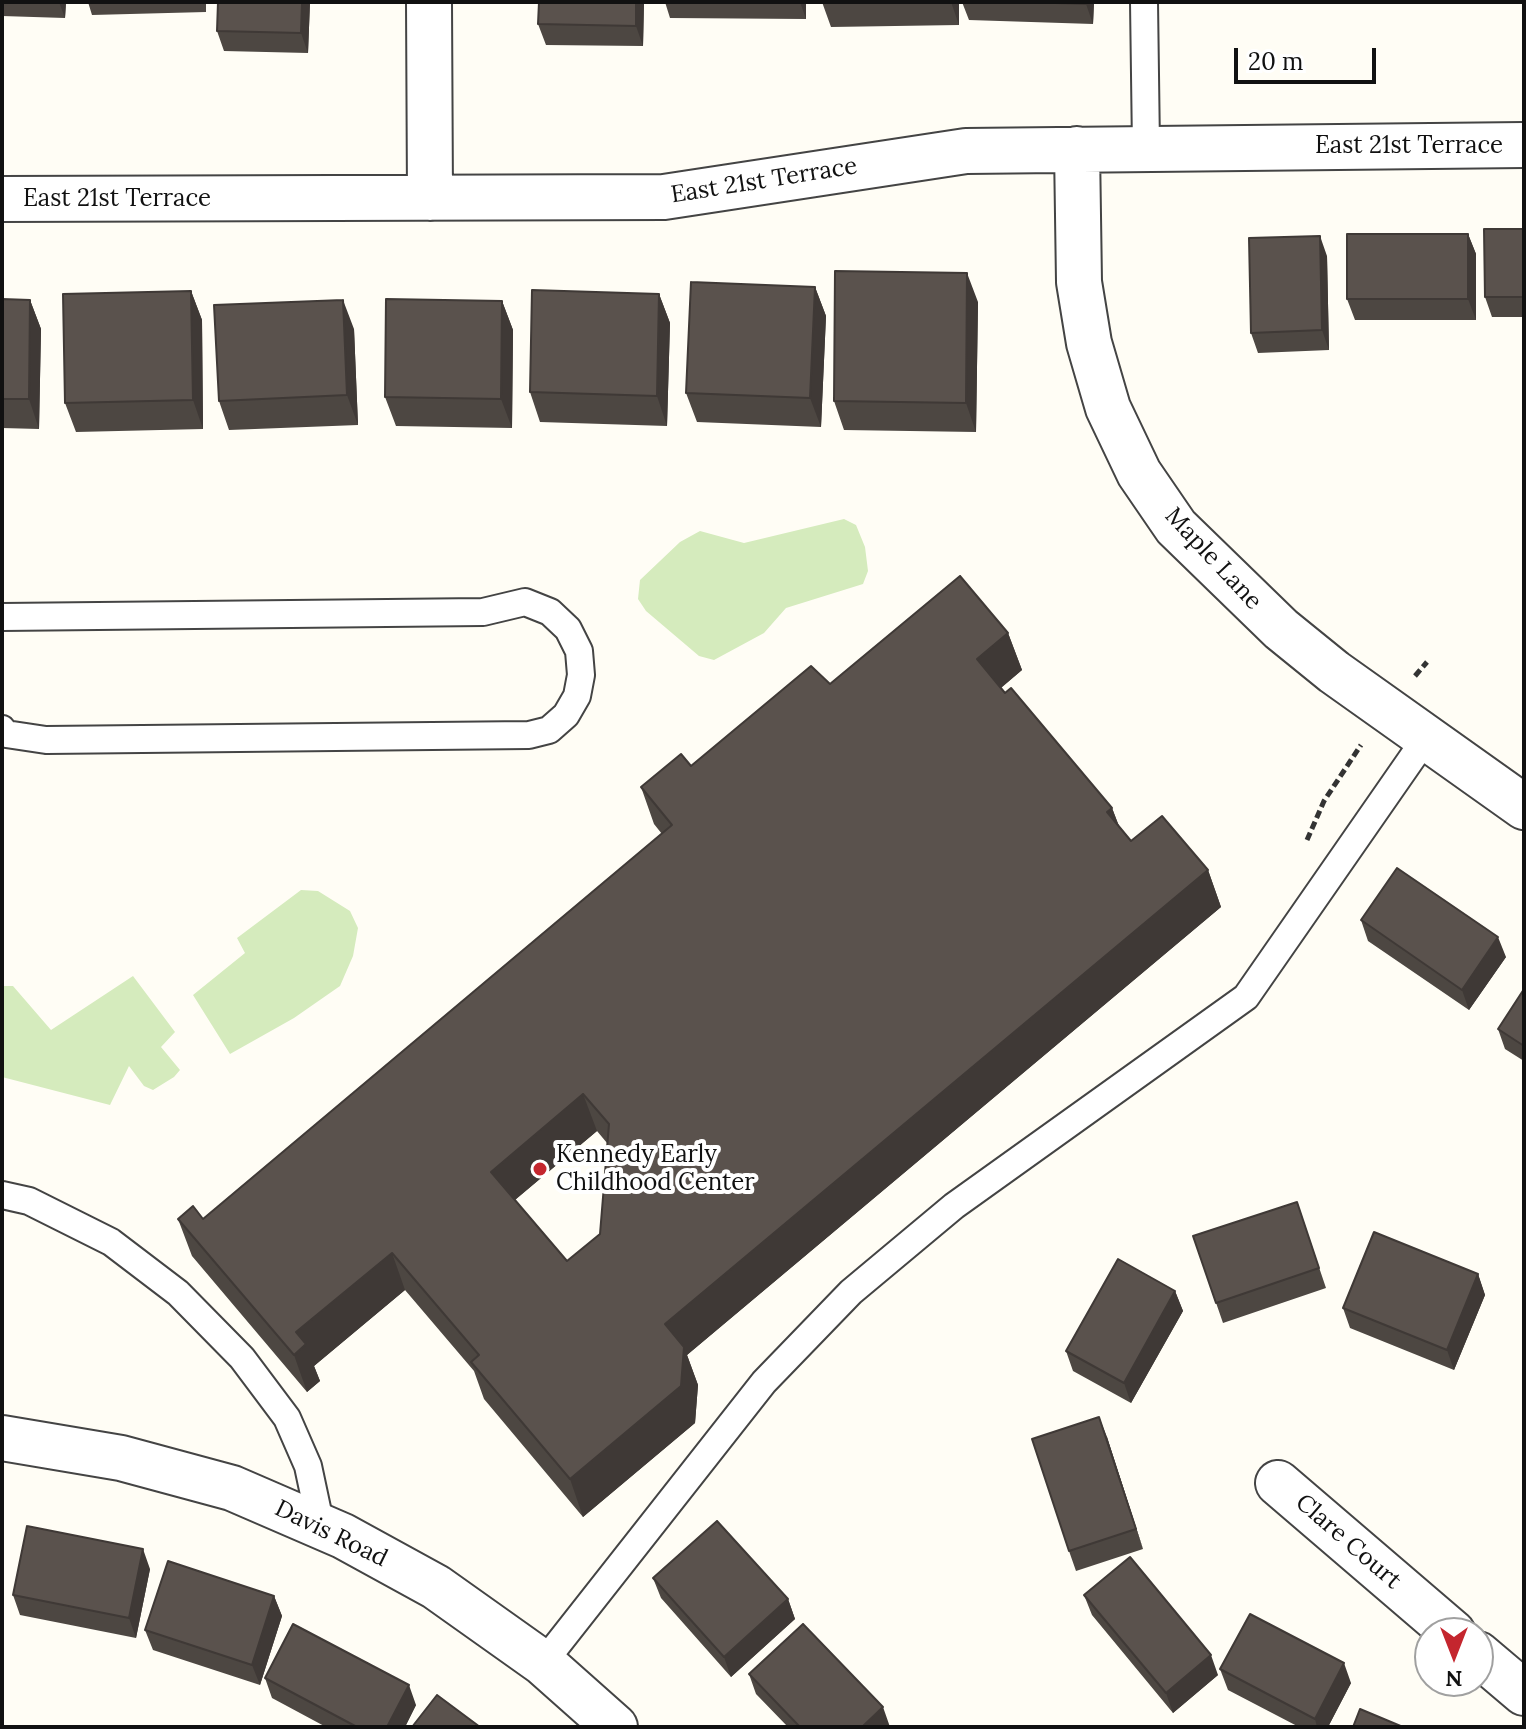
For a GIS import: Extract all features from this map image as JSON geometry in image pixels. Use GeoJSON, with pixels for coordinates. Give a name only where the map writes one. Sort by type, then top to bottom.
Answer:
{"type":"FeatureCollection","features":[{"type":"Feature","properties":{"kind":"street"},"geometry":{"type":"LineString","coordinates":[[429,2],[430,198]]}},
{"type":"Feature","properties":{"kind":"street","name":"East 21st Terrace"},"geometry":{"type":"LineString","coordinates":[[2,199],[664,197],[966,151],[1524,145]]}},
{"type":"Feature","properties":{"kind":"street","name":"Maple Lane"},"geometry":{"type":"LineString","coordinates":[[1077,149],[1079,282],[1089,343],[1108,408],[1139,473],[1176,527],[1229,582],[1334,672],[1524,807]]}},
{"type":"Feature","properties":{"kind":"street","name":"Davis Road"},"geometry":{"type":"LineString","coordinates":[[2,1438],[121,1458],[232,1488],[321,1527],[436,1587],[543,1663],[615,1727]]}},
{"type":"Feature","properties":{"kind":"street","name":"Clare Court"},"geometry":{"type":"LineString","coordinates":[[1278,1483],[1434,1617]]}},
{"type":"Feature","properties":{"kind":"street"},"geometry":{"type":"LineString","coordinates":[[1494,1668],[1524,1693]]}},
{"type":"Feature","properties":{"kind":"lane"},"geometry":{"type":"LineString","coordinates":[[1144,2],[1146,147]]}},
{"type":"Feature","properties":{"kind":"lane"},"geometry":{"type":"LineString","coordinates":[[2,617],[483,612],[525,602],[550,612],[568,629],[579,651],[581,675],[577,696],[566,715],[549,730],[529,735],[46,740],[6,734],[2,729]]}},
{"type":"Feature","properties":{"kind":"lane"},"geometry":{"type":"LineString","coordinates":[[543,1663],[764,1382],[851,1292],[954,1206],[1246,997],[1426,738]]}},
{"type":"Feature","properties":{"kind":"lane"},"geometry":{"type":"LineString","coordinates":[[2,1195],[29,1201],[111,1242],[178,1293],[242,1358],[287,1418],[308,1466],[321,1527]]}},
{"type":"Feature","properties":{"kind":"path"},"geometry":{"type":"LineString","coordinates":[[1304,849],[1311,824],[1363,741]]}},
{"type":"Feature","properties":{"kind":"green space"},"geometry":{"type":"Polygon","coordinates":[[[844,519],[856,525],[865,547],[868,571],[863,584],[786,608],[764,633],[714,660],[699,656],[646,611],[638,599],[640,580],[680,542],[700,531],[744,543],[844,519]]]}},
{"type":"Feature","properties":{"kind":"green space"},"geometry":{"type":"Polygon","coordinates":[[[301,890],[318,891],[350,911],[358,928],[353,956],[340,986],[294,1018],[230,1054],[193,995],[245,953],[237,938],[301,890]]]}},
{"type":"Feature","properties":{"kind":"green space"},"geometry":{"type":"Polygon","coordinates":[[[133,976],[175,1032],[161,1047],[180,1070],[174,1077],[153,1090],[144,1086],[129,1066],[110,1105],[2,1077],[2,986],[13,986],[51,1030],[133,976]]]}},
{"type":"Feature","properties":{"kind":"building"},"geometry":{"type":"Polygon","coordinates":[[[218,2],[302,2],[301,33],[217,31],[218,2]]]}},
{"type":"Feature","properties":{"kind":"building"},"geometry":{"type":"Polygon","coordinates":[[[539,2],[636,2],[636,26],[538,24],[539,2]]]}},
{"type":"Feature","properties":{"kind":"building"},"geometry":{"type":"Polygon","coordinates":[[[1025,2],[1086,2],[1086,4],[1025,2]]]}},
{"type":"Feature","properties":{"kind":"building"},"geometry":{"type":"Polygon","coordinates":[[[1484,229],[1524,229],[1524,297],[1485,297],[1484,229]]]}},
{"type":"Feature","properties":{"kind":"building"},"geometry":{"type":"Polygon","coordinates":[[[1347,234],[1468,234],[1468,299],[1347,299],[1347,234]]]}},
{"type":"Feature","properties":{"kind":"building"},"geometry":{"type":"Polygon","coordinates":[[[1320,236],[1322,330],[1251,333],[1249,238],[1320,236]]]}},
{"type":"Feature","properties":{"kind":"building"},"geometry":{"type":"Polygon","coordinates":[[[835,271],[967,273],[966,403],[834,401],[835,271]]]}},
{"type":"Feature","properties":{"kind":"building"},"geometry":{"type":"Polygon","coordinates":[[[691,282],[815,287],[810,398],[686,393],[691,282]]]}},
{"type":"Feature","properties":{"kind":"building"},"geometry":{"type":"Polygon","coordinates":[[[532,290],[659,294],[657,396],[530,392],[532,290]]]}},
{"type":"Feature","properties":{"kind":"building"},"geometry":{"type":"Polygon","coordinates":[[[191,291],[193,400],[65,403],[63,294],[191,291]]]}},
{"type":"Feature","properties":{"kind":"building"},"geometry":{"type":"Polygon","coordinates":[[[2,299],[30,300],[29,399],[2,399],[2,299]]]}},
{"type":"Feature","properties":{"kind":"building"},"geometry":{"type":"Polygon","coordinates":[[[386,299],[502,301],[501,399],[385,397],[386,299]]]}},
{"type":"Feature","properties":{"kind":"building"},"geometry":{"type":"Polygon","coordinates":[[[343,300],[347,395],[219,401],[214,305],[343,300]]]}},
{"type":"Feature","properties":{"kind":"building"},"geometry":{"type":"Polygon","coordinates":[[[960,576],[1008,633],[977,659],[1005,693],[1011,688],[1112,808],[1107,812],[1131,841],[1162,816],[1208,870],[665,1324],[684,1347],[681,1386],[570,1479],[471,1362],[479,1355],[392,1253],[296,1332],[306,1344],[294,1355],[178,1219],[193,1206],[203,1219],[672,825],[641,787],[681,754],[691,766],[811,666],[830,684],[960,576]],[[583,1094],[491,1172],[567,1261],[600,1234],[609,1124],[583,1094]]]}},
{"type":"Feature","properties":{"kind":"building"},"geometry":{"type":"Polygon","coordinates":[[[1397,868],[1498,937],[1462,990],[1361,920],[1397,868]]]}},
{"type":"Feature","properties":{"kind":"building"},"geometry":{"type":"Polygon","coordinates":[[[1524,989],[1524,1046],[1498,1029],[1524,989]]]}},
{"type":"Feature","properties":{"kind":"building"},"geometry":{"type":"Polygon","coordinates":[[[1297,1202],[1319,1268],[1216,1303],[1193,1236],[1297,1202]]]}},
{"type":"Feature","properties":{"kind":"building"},"geometry":{"type":"Polygon","coordinates":[[[1374,1232],[1478,1274],[1447,1350],[1343,1308],[1374,1232]]]}},
{"type":"Feature","properties":{"kind":"building"},"geometry":{"type":"Polygon","coordinates":[[[1118,1259],[1175,1291],[1124,1383],[1066,1351],[1118,1259]]]}},
{"type":"Feature","properties":{"kind":"building"},"geometry":{"type":"Polygon","coordinates":[[[1099,1417],[1136,1529],[1069,1551],[1032,1439],[1099,1417]]]}},
{"type":"Feature","properties":{"kind":"building"},"geometry":{"type":"Polygon","coordinates":[[[717,1521],[788,1599],[724,1657],[653,1578],[717,1521]]]}},
{"type":"Feature","properties":{"kind":"building"},"geometry":{"type":"Polygon","coordinates":[[[27,1526],[143,1549],[129,1618],[13,1595],[27,1526]]]}},
{"type":"Feature","properties":{"kind":"building"},"geometry":{"type":"Polygon","coordinates":[[[1130,1557],[1211,1655],[1166,1693],[1084,1595],[1130,1557]]]}},
{"type":"Feature","properties":{"kind":"building"},"geometry":{"type":"Polygon","coordinates":[[[168,1561],[274,1596],[252,1665],[145,1630],[168,1561]]]}},
{"type":"Feature","properties":{"kind":"building"},"geometry":{"type":"Polygon","coordinates":[[[1250,1614],[1344,1663],[1315,1719],[1220,1669],[1250,1614]]]}},
{"type":"Feature","properties":{"kind":"building"},"geometry":{"type":"Polygon","coordinates":[[[293,1624],[409,1685],[387,1727],[357,1727],[265,1678],[293,1624]]]}},
{"type":"Feature","properties":{"kind":"building"},"geometry":{"type":"Polygon","coordinates":[[[803,1624],[883,1707],[862,1727],[800,1727],[749,1674],[803,1624]]]}},
{"type":"Feature","properties":{"kind":"building"},"geometry":{"type":"Polygon","coordinates":[[[437,1695],[480,1727],[412,1727],[437,1695]]]}},
{"type":"Feature","properties":{"kind":"building"},"geometry":{"type":"Polygon","coordinates":[[[1360,1709],[1403,1727],[1353,1727],[1360,1709]]]}},
{"type":"Feature","properties":{"kind":"place","name":"Kennedy Early Childhood Center"},"geometry":{"type":"Point","coordinates":[540,1169]}}]}
